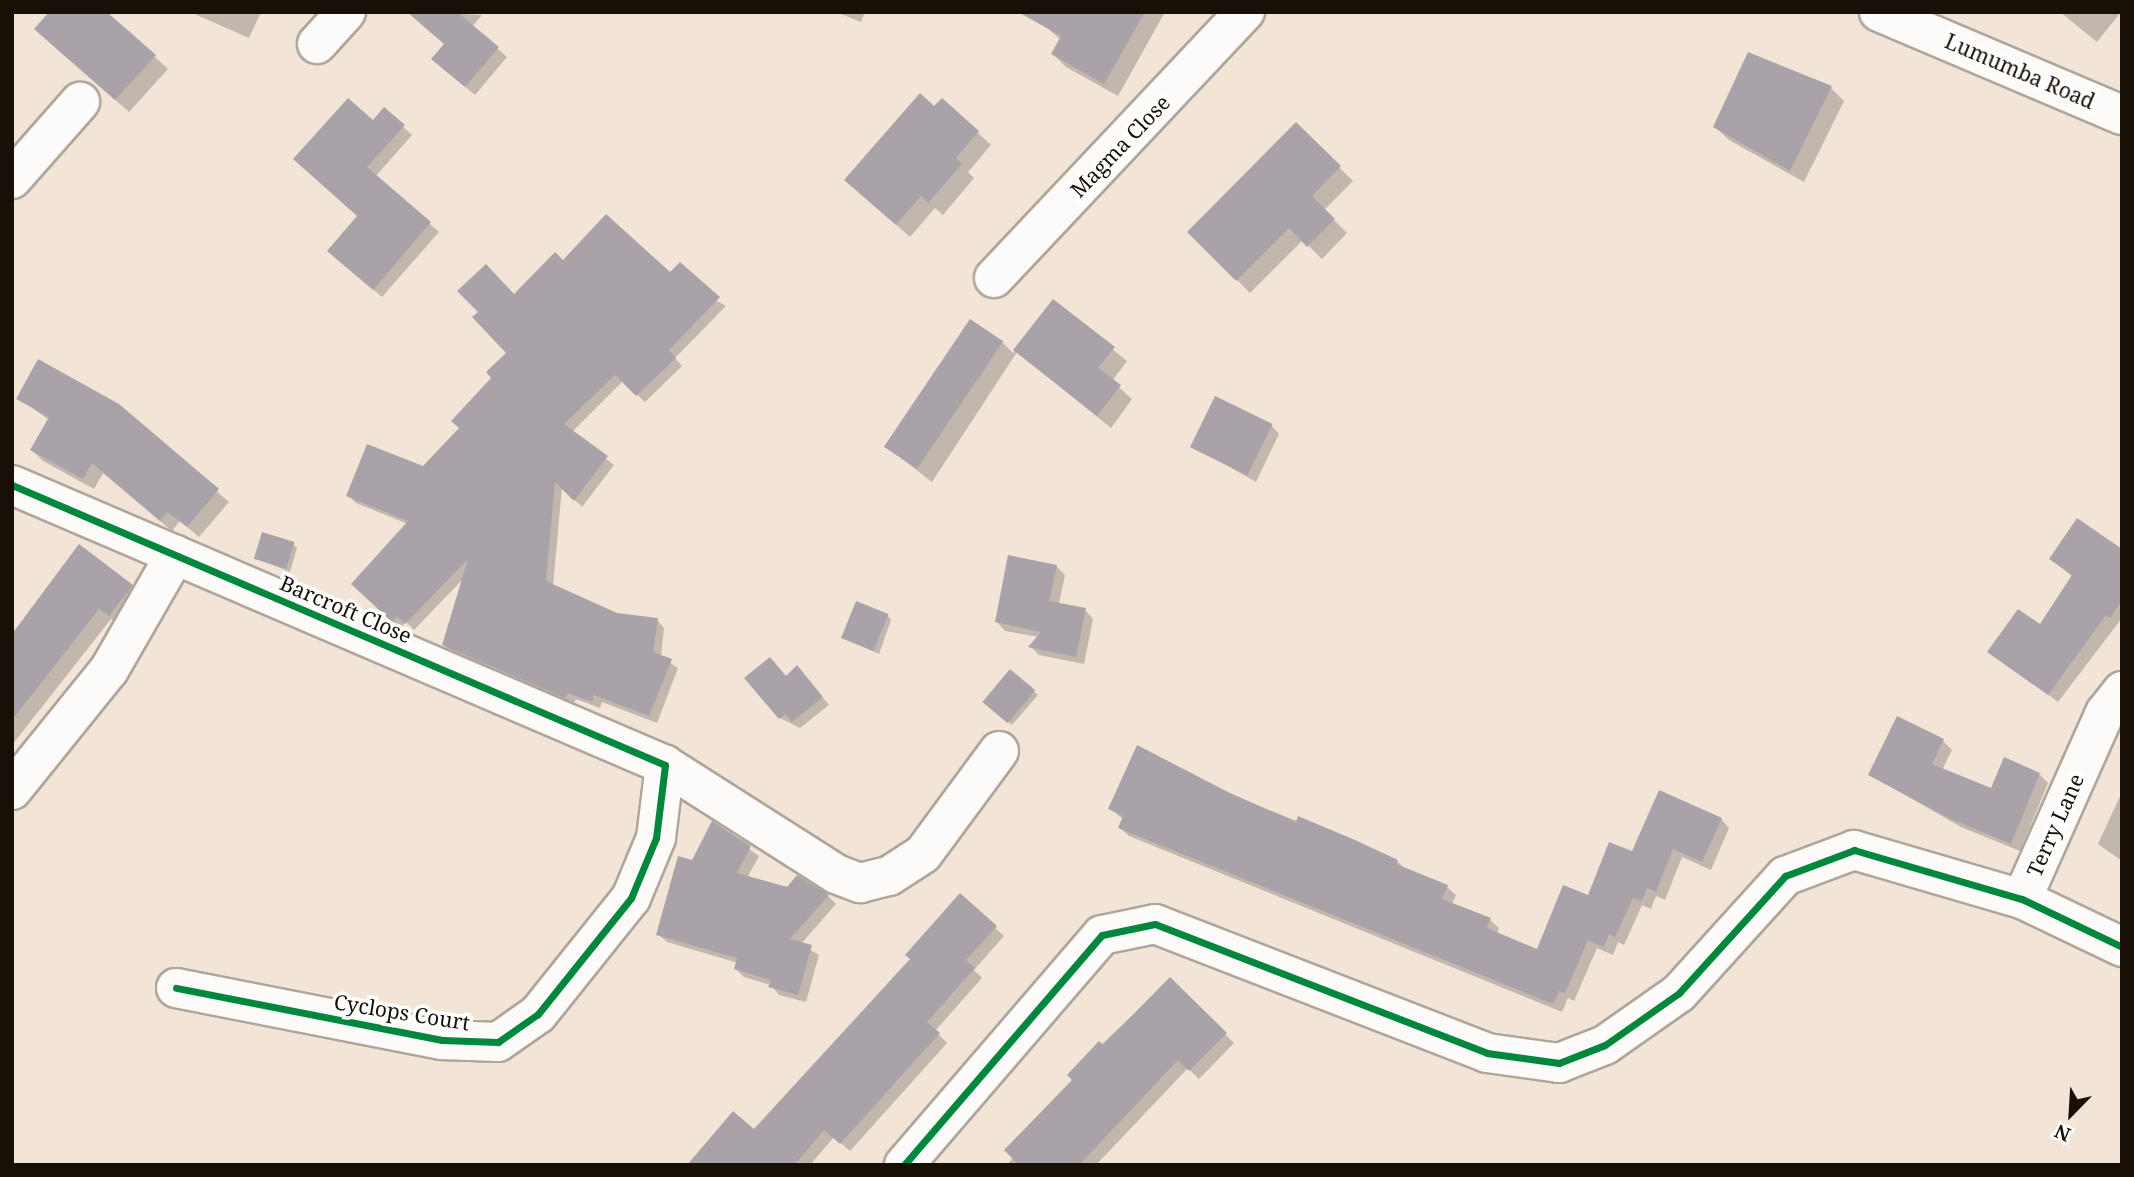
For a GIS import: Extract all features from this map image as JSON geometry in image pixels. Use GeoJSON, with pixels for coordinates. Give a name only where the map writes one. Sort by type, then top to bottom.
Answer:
{"type":"FeatureCollection","features":[{"type":"Feature","properties":{"kind":"street"},"geometry":{"type":"LineString","coordinates":[[317,44],[346,12]]}},
{"type":"Feature","properties":{"kind":"street","name":"Magma Close"},"geometry":{"type":"LineString","coordinates":[[994,278],[1245,12]]}},
{"type":"Feature","properties":{"kind":"street","name":"Lumumba Road"},"geometry":{"type":"LineString","coordinates":[[1906,17],[2122,114]]}},
{"type":"Feature","properties":{"kind":"street"},"geometry":{"type":"LineString","coordinates":[[12,179],[80,102]]}},
{"type":"Feature","properties":{"kind":"street","name":"Barcroft Close"},"geometry":{"type":"LineString","coordinates":[[12,485],[665,765],[836,874],[860,883],[890,876],[923,854],[999,751]]}},
{"type":"Feature","properties":{"kind":"street"},"geometry":{"type":"LineString","coordinates":[[12,790],[109,670],[175,555]]}},
{"type":"Feature","properties":{"kind":"street","name":"Terry Lane"},"geometry":{"type":"LineString","coordinates":[[2122,691],[2105,713],[2022,899],[2122,947]]}},
{"type":"Feature","properties":{"kind":"street","name":"Cyclops Court"},"geometry":{"type":"LineString","coordinates":[[176,988],[442,1040],[498,1042],[538,1014],[631,898],[656,838],[665,765]]}},
{"type":"Feature","properties":{"kind":"street"},"geometry":{"type":"LineString","coordinates":[[904,1165],[1102,935],[1155,924],[1487,1053],[1559,1063],[1605,1045],[1679,993],[1785,876],[1854,850],[2022,899]]}},
{"type":"Feature","properties":{"kind":"building"},"geometry":{"type":"Polygon","coordinates":[[[49,12],[107,12],[156,55],[115,100],[34,29],[49,12]]]}},
{"type":"Feature","properties":{"kind":"building"},"geometry":{"type":"Polygon","coordinates":[[[407,12],[457,12],[499,47],[465,87],[431,59],[444,44],[407,12]]]}},
{"type":"Feature","properties":{"kind":"building"},"geometry":{"type":"Polygon","coordinates":[[[1018,12],[1145,12],[1104,84],[1051,54],[1061,36],[1018,12]]]}},
{"type":"Feature","properties":{"kind":"building"},"geometry":{"type":"Polygon","coordinates":[[[1748,52],[1832,86],[1790,171],[1713,127],[1748,52]]]}},
{"type":"Feature","properties":{"kind":"building"},"geometry":{"type":"Polygon","coordinates":[[[920,93],[934,106],[942,98],[979,131],[956,158],[962,164],[928,203],[921,196],[896,225],[844,180],[920,93]]]}},
{"type":"Feature","properties":{"kind":"building"},"geometry":{"type":"Polygon","coordinates":[[[348,98],[373,120],[384,107],[405,125],[367,167],[431,222],[373,290],[327,251],[357,216],[293,159],[348,98]]]}},
{"type":"Feature","properties":{"kind":"building"},"geometry":{"type":"Polygon","coordinates":[[[1296,122],[1341,166],[1312,196],[1335,219],[1307,247],[1289,228],[1236,281],[1187,232],[1296,122]]]}},
{"type":"Feature","properties":{"kind":"building"},"geometry":{"type":"Polygon","coordinates":[[[606,214],[670,272],[680,262],[720,297],[669,350],[676,358],[636,396],[615,375],[564,424],[608,456],[574,501],[555,482],[546,581],[617,613],[658,618],[653,652],[672,659],[649,716],[594,695],[592,702],[568,693],[565,698],[442,645],[468,559],[405,624],[397,616],[392,622],[351,584],[408,521],[346,496],[367,444],[423,466],[459,428],[451,421],[491,378],[486,372],[506,353],[472,317],[478,312],[457,291],[486,264],[514,294],[555,252],[563,260],[606,214]]]}},
{"type":"Feature","properties":{"kind":"building"},"geometry":{"type":"Polygon","coordinates":[[[1053,299],[1115,347],[1098,368],[1121,385],[1097,416],[1013,350],[1053,299]]]}},
{"type":"Feature","properties":{"kind":"building"},"geometry":{"type":"Polygon","coordinates":[[[970,319],[1003,341],[917,469],[884,447],[970,319]]]}},
{"type":"Feature","properties":{"kind":"building"},"geometry":{"type":"Polygon","coordinates":[[[38,359],[119,404],[219,489],[187,527],[168,512],[160,521],[92,463],[83,479],[30,450],[49,417],[16,399],[38,359]]]}},
{"type":"Feature","properties":{"kind":"building"},"geometry":{"type":"Polygon","coordinates":[[[1215,396],[1273,424],[1248,475],[1190,447],[1215,396]]]}},
{"type":"Feature","properties":{"kind":"building"},"geometry":{"type":"Polygon","coordinates":[[[2077,518],[2122,549],[2122,601],[2110,618],[2106,615],[2048,695],[1987,652],[2018,609],[2040,624],[2072,575],[2049,559],[2077,518]]]}},
{"type":"Feature","properties":{"kind":"building"},"geometry":{"type":"Polygon","coordinates":[[[262,532],[295,542],[286,569],[254,559],[262,532]]]}},
{"type":"Feature","properties":{"kind":"building"},"geometry":{"type":"Polygon","coordinates":[[[79,544],[133,585],[109,616],[99,609],[12,720],[12,634],[79,544]]]}},
{"type":"Feature","properties":{"kind":"building"},"geometry":{"type":"Polygon","coordinates":[[[1008,555],[1057,565],[1049,601],[1086,608],[1076,657],[1028,647],[1041,632],[995,622],[1008,555]]]}},
{"type":"Feature","properties":{"kind":"building"},"geometry":{"type":"Polygon","coordinates":[[[856,601],[888,614],[873,651],[841,638],[856,601]]]}},
{"type":"Feature","properties":{"kind":"building"},"geometry":{"type":"Polygon","coordinates":[[[770,657],[786,676],[797,665],[823,697],[792,722],[785,714],[779,719],[744,678],[770,657]]]}},
{"type":"Feature","properties":{"kind":"building"},"geometry":{"type":"Polygon","coordinates":[[[1010,669],[1035,690],[1008,723],[982,702],[1010,669]]]}},
{"type":"Feature","properties":{"kind":"building"},"geometry":{"type":"Polygon","coordinates":[[[1897,716],[1944,739],[1932,764],[1991,788],[2004,757],[2040,773],[2011,844],[1951,819],[1868,775],[1897,716]]]}},
{"type":"Feature","properties":{"kind":"building"},"geometry":{"type":"Polygon","coordinates":[[[1137,745],[1230,793],[1296,822],[1298,816],[1355,840],[1398,860],[1396,864],[1448,885],[1442,899],[1491,918],[1487,928],[1537,949],[1563,885],[1588,895],[1609,842],[1632,851],[1659,790],[1722,818],[1702,862],[1673,849],[1656,892],[1647,888],[1642,901],[1633,898],[1615,937],[1609,934],[1604,947],[1588,940],[1565,993],[1559,991],[1553,1004],[1118,828],[1123,816],[1108,809],[1137,745]]]}},
{"type":"Feature","properties":{"kind":"building"},"geometry":{"type":"Polygon","coordinates":[[[712,821],[751,846],[737,873],[787,887],[797,875],[829,895],[790,939],[812,945],[798,995],[768,987],[771,980],[734,969],[737,958],[656,935],[678,856],[692,860],[712,821]]]}},
{"type":"Feature","properties":{"kind":"building"},"geometry":{"type":"Polygon","coordinates":[[[960,893],[997,926],[966,960],[975,968],[927,1022],[940,1033],[840,1144],[824,1130],[794,1165],[687,1165],[733,1111],[754,1129],[910,959],[905,955],[960,893]]]}},
{"type":"Feature","properties":{"kind":"building"},"geometry":{"type":"Polygon","coordinates":[[[1170,977],[1227,1033],[1189,1071],[1178,1060],[1079,1165],[1019,1165],[1004,1150],[1072,1080],[1067,1075],[1099,1041],[1103,1045],[1170,977]]]}},
{"type":"Feature","properties":{"kind":"cycle path"},"geometry":{"type":"LineString","coordinates":[[12,485],[665,765],[656,838],[631,898],[538,1014],[498,1042],[442,1040],[176,988]]}},
{"type":"Feature","properties":{"kind":"cycle path"},"geometry":{"type":"LineString","coordinates":[[904,1165],[1102,935],[1155,924],[1487,1053],[1559,1063],[1605,1045],[1679,993],[1785,876],[1854,850],[2022,899],[2122,947]]}}]}
